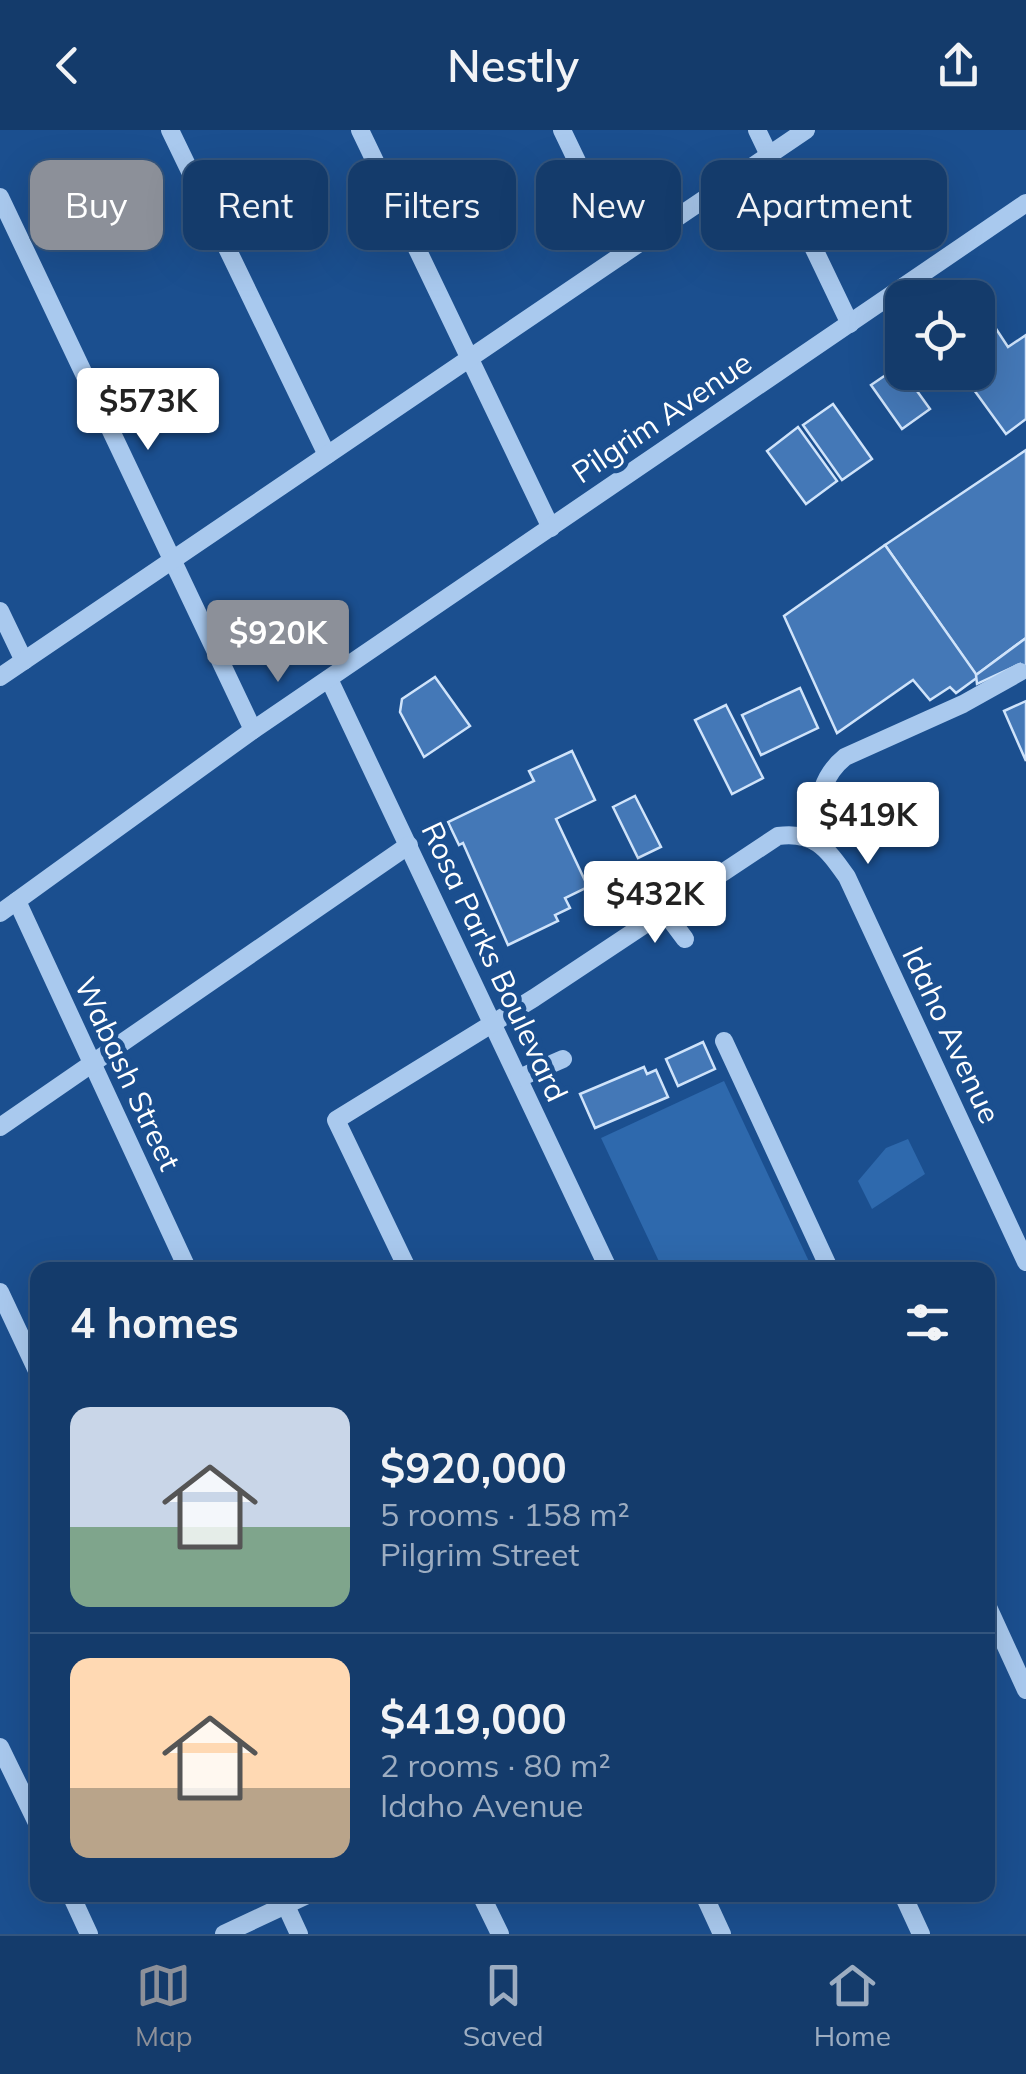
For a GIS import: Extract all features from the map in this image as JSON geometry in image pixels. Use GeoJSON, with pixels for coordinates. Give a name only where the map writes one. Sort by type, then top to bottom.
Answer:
{"type":"FeatureCollection","features":[{"type":"Feature","properties":{"kind":"street"},"geometry":{"type":"LineString","coordinates":[[170,130],[327,455]]}},
{"type":"Feature","properties":{"kind":"street"},"geometry":{"type":"LineString","coordinates":[[360,130],[550,528]]}},
{"type":"Feature","properties":{"kind":"street"},"geometry":{"type":"LineString","coordinates":[[562,130],[622,255]]}},
{"type":"Feature","properties":{"kind":"street"},"geometry":{"type":"LineString","coordinates":[[757,130],[850,324]]}},
{"type":"Feature","properties":{"kind":"street"},"geometry":{"type":"LineString","coordinates":[[0,677],[806,130]]}},
{"type":"Feature","properties":{"kind":"street"},"geometry":{"type":"LineString","coordinates":[[0,197],[253,730],[0,912]]}},
{"type":"Feature","properties":{"kind":"street","name":"Pilgrim Avenue"},"geometry":{"type":"LineString","coordinates":[[253,730],[1026,203]]}},
{"type":"Feature","properties":{"kind":"street"},"geometry":{"type":"LineString","coordinates":[[0,611],[24,661]]}},
{"type":"Feature","properties":{"kind":"street"},"geometry":{"type":"LineString","coordinates":[[404,1262],[336,1120],[778,836],[800,833],[815,838],[822,785],[845,757],[963,704],[1020,672]]}},
{"type":"Feature","properties":{"kind":"street","name":"Rosa Parks Boulevard"},"geometry":{"type":"LineString","coordinates":[[329,679],[605,1262]]}},
{"type":"Feature","properties":{"kind":"street","name":"Idaho Avenue"},"geometry":{"type":"LineString","coordinates":[[815,838],[847,878],[1026,1262]]}},
{"type":"Feature","properties":{"kind":"street"},"geometry":{"type":"LineString","coordinates":[[0,1127],[409,845]]}},
{"type":"Feature","properties":{"kind":"street","name":"Wabash Street"},"geometry":{"type":"LineString","coordinates":[[17,902],[184,1262]]}},
{"type":"Feature","properties":{"kind":"street"},"geometry":{"type":"LineString","coordinates":[[664,912],[685,939]]}},
{"type":"Feature","properties":{"kind":"street"},"geometry":{"type":"LineString","coordinates":[[724,1041],[826,1262]]}},
{"type":"Feature","properties":{"kind":"street"},"geometry":{"type":"LineString","coordinates":[[519,1078],[563,1059]]}},
{"type":"Feature","properties":{"kind":"street"},"geometry":{"type":"LineString","coordinates":[[0,1292],[30,1355]]}},
{"type":"Feature","properties":{"kind":"street"},"geometry":{"type":"LineString","coordinates":[[995,1622],[1026,1690]]}},
{"type":"Feature","properties":{"kind":"street"},"geometry":{"type":"LineString","coordinates":[[0,1746],[30,1809]]}},
{"type":"Feature","properties":{"kind":"street"},"geometry":{"type":"LineString","coordinates":[[73,1902],[89,1934]]}},
{"type":"Feature","properties":{"kind":"street"},"geometry":{"type":"LineString","coordinates":[[224,1934],[280,1902]]}},
{"type":"Feature","properties":{"kind":"street"},"geometry":{"type":"LineString","coordinates":[[284,1902],[299,1934]]}},
{"type":"Feature","properties":{"kind":"street"},"geometry":{"type":"LineString","coordinates":[[484,1902],[500,1934]]}},
{"type":"Feature","properties":{"kind":"street"},"geometry":{"type":"LineString","coordinates":[[707,1902],[722,1934]]}},
{"type":"Feature","properties":{"kind":"street"},"geometry":{"type":"LineString","coordinates":[[906,1902],[921,1934]]}},
{"type":"Feature","properties":{"kind":"shaded area"},"geometry":{"type":"Polygon","coordinates":[[[724,1081],[809,1262],[659,1262],[601,1138],[724,1081]]]}},
{"type":"Feature","properties":{"kind":"shaded area"},"geometry":{"type":"Polygon","coordinates":[[[908,1139],[925,1174],[872,1209],[858,1181],[886,1148],[908,1139]]]}},
{"type":"Feature","properties":{"kind":"building"},"geometry":{"type":"Polygon","coordinates":[[[995,327],[1008,347],[1026,335],[1026,419],[1006,434],[974,390],[995,390],[995,327]]]}},
{"type":"Feature","properties":{"kind":"building"},"geometry":{"type":"Polygon","coordinates":[[[885,376],[885,390],[916,390],[930,409],[902,429],[871,385],[885,376]]]}},
{"type":"Feature","properties":{"kind":"building"},"geometry":{"type":"Polygon","coordinates":[[[833,404],[872,459],[842,480],[803,425],[833,404]]]}},
{"type":"Feature","properties":{"kind":"building"},"geometry":{"type":"Polygon","coordinates":[[[798,427],[837,481],[806,504],[767,451],[798,427]]]}},
{"type":"Feature","properties":{"kind":"building"},"geometry":{"type":"Polygon","coordinates":[[[1026,450],[1026,638],[976,675],[885,545],[1026,450]]]}},
{"type":"Feature","properties":{"kind":"building"},"geometry":{"type":"Polygon","coordinates":[[[885,545],[978,677],[956,693],[950,687],[930,700],[913,680],[837,733],[784,616],[885,545]]]}},
{"type":"Feature","properties":{"kind":"building"},"geometry":{"type":"Polygon","coordinates":[[[1026,638],[1026,676],[1020,664],[977,684],[976,675],[1026,638]]]}},
{"type":"Feature","properties":{"kind":"building"},"geometry":{"type":"Polygon","coordinates":[[[435,677],[470,726],[424,757],[400,712],[402,699],[435,677]]]}},
{"type":"Feature","properties":{"kind":"building"},"geometry":{"type":"Polygon","coordinates":[[[800,688],[818,728],[761,755],[742,715],[800,688]]]}},
{"type":"Feature","properties":{"kind":"building"},"geometry":{"type":"Polygon","coordinates":[[[1026,701],[1026,761],[1004,711],[1026,701]]]}},
{"type":"Feature","properties":{"kind":"building"},"geometry":{"type":"Polygon","coordinates":[[[726,705],[763,778],[732,794],[695,720],[726,705]]]}},
{"type":"Feature","properties":{"kind":"building"},"geometry":{"type":"Polygon","coordinates":[[[572,751],[595,800],[556,819],[588,887],[565,898],[570,908],[555,915],[558,921],[508,945],[463,843],[459,845],[448,822],[534,781],[529,771],[572,751]]]}},
{"type":"Feature","properties":{"kind":"building"},"geometry":{"type":"Polygon","coordinates":[[[635,796],[661,847],[638,858],[613,807],[635,796]]]}},
{"type":"Feature","properties":{"kind":"building"},"geometry":{"type":"Polygon","coordinates":[[[703,1042],[715,1069],[678,1086],[666,1059],[703,1042]]]}},
{"type":"Feature","properties":{"kind":"building"},"geometry":{"type":"Polygon","coordinates":[[[644,1067],[647,1074],[656,1070],[668,1097],[595,1128],[580,1094],[644,1067]]]}}]}
